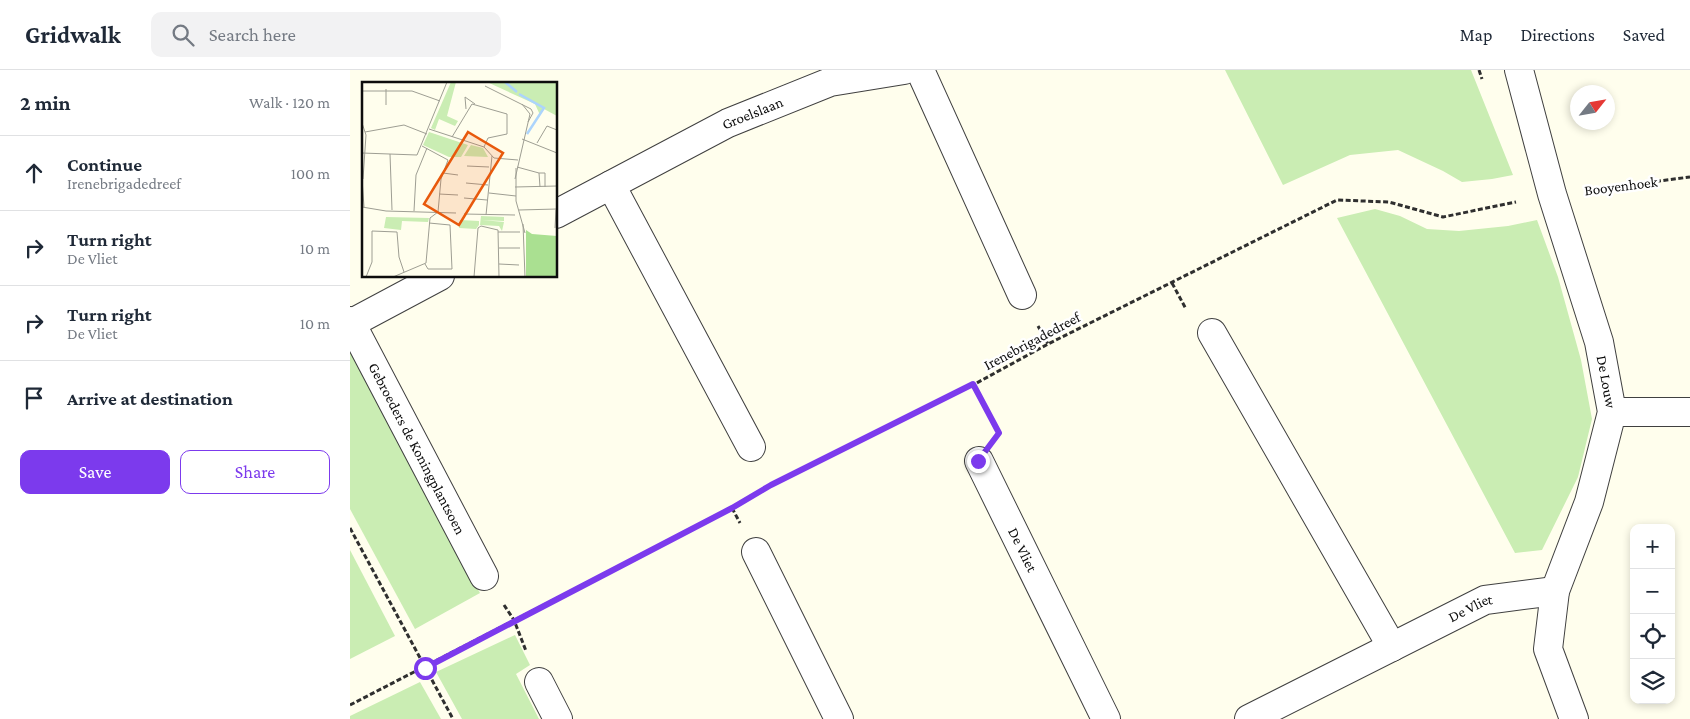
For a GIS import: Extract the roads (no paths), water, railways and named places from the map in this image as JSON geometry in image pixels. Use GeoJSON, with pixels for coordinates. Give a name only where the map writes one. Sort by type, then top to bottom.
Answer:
{"type":"FeatureCollection","features":[{"type":"Feature","properties":{"kind":"street","name":"Groelslaan"},"geometry":{"type":"LineString","coordinates":[[558,213],[728,123],[830,82],[904,70]]}},
{"type":"Feature","properties":{"kind":"street"},"geometry":{"type":"LineString","coordinates":[[920,70],[1022,295]]}},
{"type":"Feature","properties":{"kind":"street","name":"De Louw"},"geometry":{"type":"LineString","coordinates":[[1519,70],[1552,194],[1599,342],[1612,412],[1589,502],[1555,591],[1548,650],[1574,719]]}},
{"type":"Feature","properties":{"kind":"street"},"geometry":{"type":"LineString","coordinates":[[611,185],[750,447]]}},
{"type":"Feature","properties":{"kind":"street"},"geometry":{"type":"LineString","coordinates":[[350,323],[436,278]]}},
{"type":"Feature","properties":{"kind":"street","name":"Gebroeders de Koningplantsoen"},"geometry":{"type":"LineString","coordinates":[[350,323],[484,576]]}},
{"type":"Feature","properties":{"kind":"street"},"geometry":{"type":"LineString","coordinates":[[1212,333],[1392,647]]}},
{"type":"Feature","properties":{"kind":"street"},"geometry":{"type":"LineString","coordinates":[[1612,412],[1690,412]]}},
{"type":"Feature","properties":{"kind":"street","name":"De Vliet"},"geometry":{"type":"LineString","coordinates":[[978,461],[1106,719]]}},
{"type":"Feature","properties":{"kind":"street"},"geometry":{"type":"LineString","coordinates":[[756,552],[839,719]]}},
{"type":"Feature","properties":{"kind":"street","name":"De Vliet"},"geometry":{"type":"LineString","coordinates":[[1249,719],[1485,600],[1555,591]]}},
{"type":"Feature","properties":{"kind":"street"},"geometry":{"type":"LineString","coordinates":[[538,682],[558,719]]}}]}
